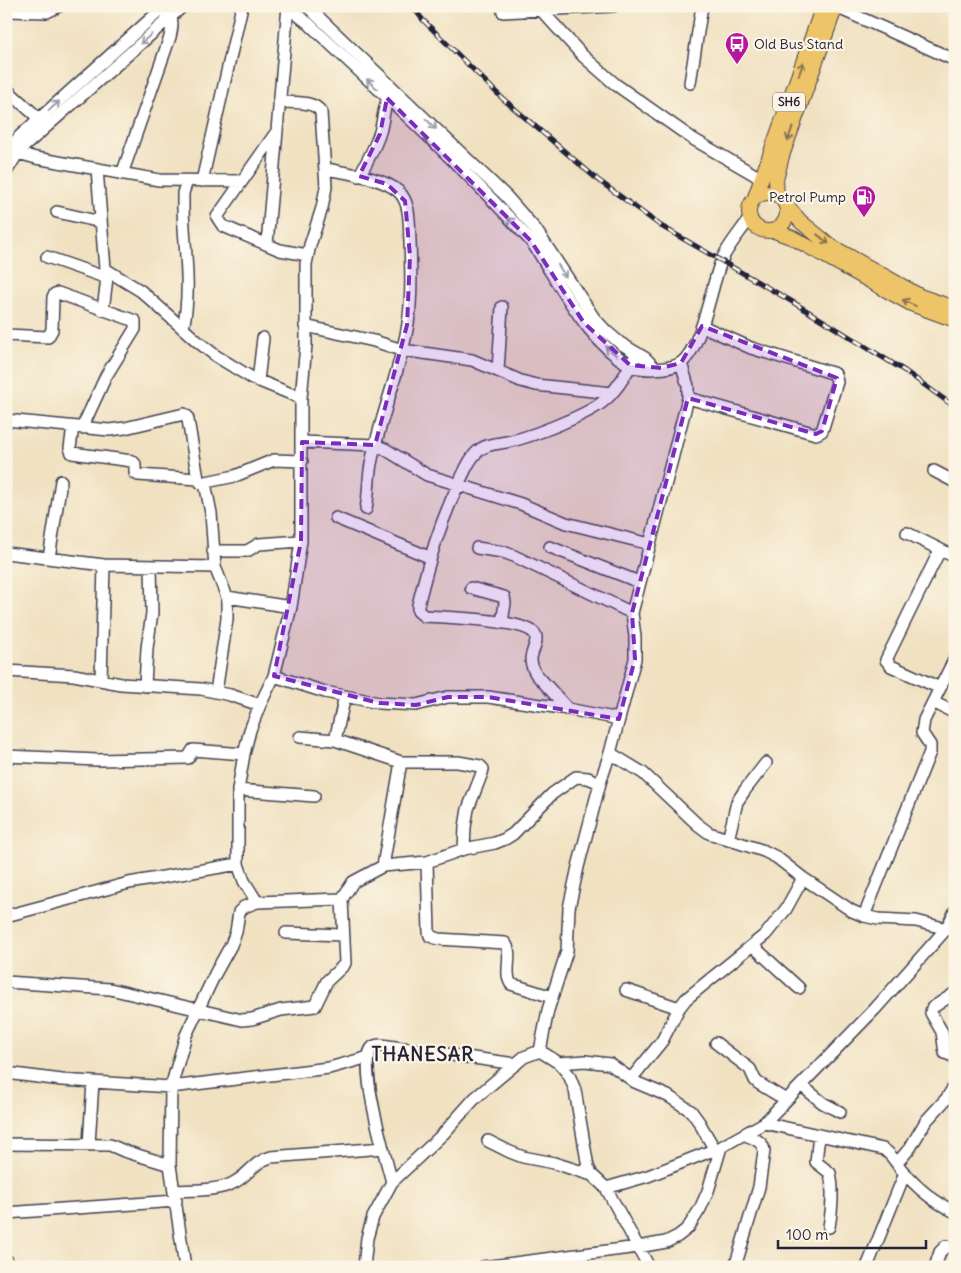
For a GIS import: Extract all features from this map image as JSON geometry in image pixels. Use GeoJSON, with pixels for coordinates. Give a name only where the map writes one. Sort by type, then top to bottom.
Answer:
{"type":"FeatureCollection","features":[{"type":"Feature","properties":{"kind":"main road","name":"SH6"},"geometry":{"type":"LineString","coordinates":[[750,218],[749,210],[751,203],[755,198],[832,6]]}},
{"type":"Feature","properties":{"kind":"main road","name":"SH6"},"geometry":{"type":"LineString","coordinates":[[777,195],[776,180],[782,156],[832,6]]}},
{"type":"Feature","properties":{"kind":"main road"},"geometry":{"type":"LineString","coordinates":[[755,198],[762,194],[770,193],[777,195],[783,199],[801,222],[831,246],[920,296],[955,308]]}},
{"type":"Feature","properties":{"kind":"main road"},"geometry":{"type":"LineString","coordinates":[[750,218],[759,229],[768,232],[774,231],[786,221],[787,206]]}},
{"type":"Feature","properties":{"kind":"main road"},"geometry":{"type":"LineString","coordinates":[[774,231],[793,238],[911,304],[955,320]]}},
{"type":"Feature","properties":{"kind":"main road"},"geometry":{"type":"LineString","coordinates":[[6,1262],[7,1267]]}},
{"type":"Feature","properties":{"kind":"street"},"geometry":{"type":"LineString","coordinates":[[6,11],[47,12],[59,6]]}},
{"type":"Feature","properties":{"kind":"street"},"geometry":{"type":"LineString","coordinates":[[6,172],[11,151],[167,10],[183,6]]}},
{"type":"Feature","properties":{"kind":"street"},"geometry":{"type":"LineString","coordinates":[[202,181],[242,6]]}},
{"type":"Feature","properties":{"kind":"street"},"geometry":{"type":"LineString","coordinates":[[307,6],[531,241],[584,323],[613,353],[630,365],[645,369],[670,367],[681,362],[692,349],[702,326],[721,260],[750,218]]}},
{"type":"Feature","properties":{"kind":"street"},"geometry":{"type":"LineString","coordinates":[[503,12],[613,6]]}},
{"type":"Feature","properties":{"kind":"street"},"geometry":{"type":"LineString","coordinates":[[690,83],[702,6]]}},
{"type":"Feature","properties":{"kind":"street"},"geometry":{"type":"LineString","coordinates":[[832,6],[955,60]]}},
{"type":"Feature","properties":{"kind":"street"},"geometry":{"type":"LineString","coordinates":[[287,7],[308,23],[506,196],[536,230],[594,318],[620,343],[645,358],[655,368]]}},
{"type":"Feature","properties":{"kind":"street"},"geometry":{"type":"LineString","coordinates":[[267,244],[287,7]]}},
{"type":"Feature","properties":{"kind":"street"},"geometry":{"type":"LineString","coordinates":[[122,174],[170,38],[173,26],[167,10]]}},
{"type":"Feature","properties":{"kind":"street"},"geometry":{"type":"LineString","coordinates":[[540,10],[583,56],[615,84],[693,139],[762,179]]}},
{"type":"Feature","properties":{"kind":"street"},"geometry":{"type":"LineString","coordinates":[[6,89],[43,122]]}},
{"type":"Feature","properties":{"kind":"street"},"geometry":{"type":"LineString","coordinates":[[359,176],[380,134],[390,94]]}},
{"type":"Feature","properties":{"kind":"street"},"geometry":{"type":"LineString","coordinates":[[257,902],[244,881],[238,864],[238,790],[250,730],[274,676],[290,607],[301,541],[301,398],[306,346],[307,255],[322,208],[326,187],[321,112],[318,107],[312,104],[279,102]]}},
{"type":"Feature","properties":{"kind":"street"},"geometry":{"type":"LineString","coordinates":[[276,133],[218,217],[223,226],[280,250],[307,255]]}},
{"type":"Feature","properties":{"kind":"street"},"geometry":{"type":"LineString","coordinates":[[11,151],[36,158],[159,180],[242,181]]}},
{"type":"Feature","properties":{"kind":"street"},"geometry":{"type":"LineString","coordinates":[[96,169],[106,273],[103,310]]}},
{"type":"Feature","properties":{"kind":"street"},"geometry":{"type":"LineString","coordinates":[[326,169],[387,184],[399,192],[405,201],[409,219],[410,294],[408,324],[375,445],[366,509]]}},
{"type":"Feature","properties":{"kind":"street"},"geometry":{"type":"LineString","coordinates":[[183,328],[187,294],[183,208],[187,181]]}},
{"type":"Feature","properties":{"kind":"street"},"geometry":{"type":"LineString","coordinates":[[57,212],[101,222]]}},
{"type":"Feature","properties":{"kind":"street"},"geometry":{"type":"LineString","coordinates":[[47,257],[106,273],[141,290],[216,356],[258,381],[301,398]]}},
{"type":"Feature","properties":{"kind":"street"},"geometry":{"type":"LineString","coordinates":[[6,335],[48,337],[52,330],[53,297],[58,293],[135,322],[136,325],[78,428],[70,448],[72,453],[132,461],[135,464],[136,474],[138,475],[201,481],[235,476],[274,460],[302,461]]}},
{"type":"Feature","properties":{"kind":"street"},"geometry":{"type":"LineString","coordinates":[[498,371],[502,307]]}},
{"type":"Feature","properties":{"kind":"street"},"geometry":{"type":"LineString","coordinates":[[305,326],[374,341],[402,350],[464,358],[521,381],[536,385],[612,393]]}},
{"type":"Feature","properties":{"kind":"street"},"geometry":{"type":"LineString","coordinates":[[688,398],[816,434],[822,431],[837,382],[835,374],[751,348],[702,326]]}},
{"type":"Feature","properties":{"kind":"street"},"geometry":{"type":"LineString","coordinates":[[258,381],[263,338]]}},
{"type":"Feature","properties":{"kind":"street"},"geometry":{"type":"LineString","coordinates":[[568,709],[536,674],[532,667],[532,651],[536,640],[534,633],[512,624],[480,619],[424,616],[418,611],[418,605],[429,557],[438,530],[459,484],[476,453],[485,447],[533,435],[592,409],[612,393],[637,353]]}},
{"type":"Feature","properties":{"kind":"street"},"geometry":{"type":"LineString","coordinates":[[540,1051],[548,1010],[567,951],[569,908],[578,867],[635,658],[632,612],[688,398],[688,386],[681,362]]}},
{"type":"Feature","properties":{"kind":"street"},"geometry":{"type":"LineString","coordinates":[[6,420],[109,430],[184,414],[187,416],[201,481],[211,513],[215,567],[226,597],[227,619],[216,692]]}},
{"type":"Feature","properties":{"kind":"street"},"geometry":{"type":"LineString","coordinates":[[302,442],[375,445],[385,449],[427,475],[521,504],[566,522],[650,544]]}},
{"type":"Feature","properties":{"kind":"street"},"geometry":{"type":"LineString","coordinates":[[934,471],[955,482]]}},
{"type":"Feature","properties":{"kind":"street"},"geometry":{"type":"LineString","coordinates":[[49,558],[61,481]]}},
{"type":"Feature","properties":{"kind":"street"},"geometry":{"type":"LineString","coordinates":[[336,518],[429,557]]}},
{"type":"Feature","properties":{"kind":"street"},"geometry":{"type":"LineString","coordinates":[[907,533],[955,557]]}},
{"type":"Feature","properties":{"kind":"street"},"geometry":{"type":"LineString","coordinates":[[213,551],[247,551],[254,546],[264,544],[301,541]]}},
{"type":"Feature","properties":{"kind":"street"},"geometry":{"type":"LineString","coordinates":[[550,547],[639,582]]}},
{"type":"Feature","properties":{"kind":"street"},"geometry":{"type":"LineString","coordinates":[[477,548],[503,552],[514,556],[632,612]]}},
{"type":"Feature","properties":{"kind":"street"},"geometry":{"type":"LineString","coordinates":[[940,550],[886,660],[891,666],[940,688]]}},
{"type":"Feature","properties":{"kind":"street"},"geometry":{"type":"LineString","coordinates":[[6,553],[104,565],[215,567]]}},
{"type":"Feature","properties":{"kind":"street"},"geometry":{"type":"LineString","coordinates":[[101,680],[104,565]]}},
{"type":"Feature","properties":{"kind":"street"},"geometry":{"type":"LineString","coordinates":[[145,686],[147,648],[152,612],[152,566]]}},
{"type":"Feature","properties":{"kind":"street"},"geometry":{"type":"LineString","coordinates":[[471,588],[504,598],[502,623]]}},
{"type":"Feature","properties":{"kind":"street"},"geometry":{"type":"LineString","coordinates":[[226,597],[290,607]]}},
{"type":"Feature","properties":{"kind":"street"},"geometry":{"type":"LineString","coordinates":[[864,916],[930,752],[930,745],[922,733],[922,727],[955,658]]}},
{"type":"Feature","properties":{"kind":"street"},"geometry":{"type":"LineString","coordinates":[[6,671],[74,675],[145,686],[216,692],[260,705]]}},
{"type":"Feature","properties":{"kind":"street"},"geometry":{"type":"LineString","coordinates":[[274,676],[345,696],[379,703],[416,705],[448,697],[488,697],[619,719]]}},
{"type":"Feature","properties":{"kind":"street"},"geometry":{"type":"LineString","coordinates":[[335,740],[345,696]]}},
{"type":"Feature","properties":{"kind":"street"},"geometry":{"type":"LineString","coordinates":[[933,702],[955,712]]}},
{"type":"Feature","properties":{"kind":"street"},"geometry":{"type":"LineString","coordinates":[[300,737],[335,740],[401,762],[458,762],[480,766],[483,769],[482,773],[466,818],[464,849]]}},
{"type":"Feature","properties":{"kind":"street"},"geometry":{"type":"LineString","coordinates":[[6,756],[98,760],[188,758],[193,750],[244,754]]}},
{"type":"Feature","properties":{"kind":"street"},"geometry":{"type":"LineString","coordinates":[[610,753],[643,773],[696,824],[709,833],[764,851],[776,857],[852,911],[878,919],[916,920],[951,930]]}},
{"type":"Feature","properties":{"kind":"street"},"geometry":{"type":"LineString","coordinates":[[382,866],[401,762]]}},
{"type":"Feature","properties":{"kind":"street"},"geometry":{"type":"LineString","coordinates":[[728,840],[737,802],[766,763]]}},
{"type":"Feature","properties":{"kind":"street"},"geometry":{"type":"LineString","coordinates":[[6,982],[110,989],[242,1020],[252,1019],[281,1010],[315,1006],[327,980],[344,965],[342,899],[353,882],[382,866],[427,862],[464,849],[495,843],[514,834],[552,794],[576,777],[588,778],[600,783]]}},
{"type":"Feature","properties":{"kind":"street"},"geometry":{"type":"LineString","coordinates":[[238,790],[314,796]]}},
{"type":"Feature","properties":{"kind":"street"},"geometry":{"type":"LineString","coordinates":[[427,862],[428,932],[430,936],[505,943],[508,950],[507,976],[510,984],[552,997]]}},
{"type":"Feature","properties":{"kind":"street"},"geometry":{"type":"LineString","coordinates":[[6,916],[129,883],[238,864]]}},
{"type":"Feature","properties":{"kind":"street"},"geometry":{"type":"LineString","coordinates":[[631,1079],[662,1042],[679,1008],[686,999],[753,946],[777,922],[803,878]]}},
{"type":"Feature","properties":{"kind":"street"},"geometry":{"type":"LineString","coordinates":[[185,1267],[170,1165],[171,1087],[186,1036],[236,932],[239,912],[244,907],[257,902],[342,899]]}},
{"type":"Feature","properties":{"kind":"street"},"geometry":{"type":"LineString","coordinates":[[606,1188],[648,1176],[718,1148],[746,1135],[764,1123],[951,930],[955,911]]}},
{"type":"Feature","properties":{"kind":"street"},"geometry":{"type":"LineString","coordinates":[[286,933],[343,935]]}},
{"type":"Feature","properties":{"kind":"street"},"geometry":{"type":"LineString","coordinates":[[753,946],[799,988]]}},
{"type":"Feature","properties":{"kind":"street"},"geometry":{"type":"LineString","coordinates":[[626,990],[679,1008]]}},
{"type":"Feature","properties":{"kind":"street"},"geometry":{"type":"LineString","coordinates":[[955,992],[932,1008],[930,1013],[942,1032],[945,1053],[955,1057]]}},
{"type":"Feature","properties":{"kind":"street"},"geometry":{"type":"LineString","coordinates":[[716,1043],[750,1069],[754,1080],[786,1100]]}},
{"type":"Feature","properties":{"kind":"street"},"geometry":{"type":"LineString","coordinates":[[392,1182],[382,1148],[372,1101],[369,1057],[371,1048],[381,1045],[516,1064]]}},
{"type":"Feature","properties":{"kind":"street"},"geometry":{"type":"LineString","coordinates":[[540,1051],[559,1063],[569,1075],[575,1090],[585,1157],[592,1175]]}},
{"type":"Feature","properties":{"kind":"street"},"geometry":{"type":"LineString","coordinates":[[364,1267],[373,1217],[392,1182],[443,1134],[475,1098],[524,1057],[540,1051]]}},
{"type":"Feature","properties":{"kind":"street"},"geometry":{"type":"LineString","coordinates":[[6,1074],[171,1087],[329,1068],[369,1057]]}},
{"type":"Feature","properties":{"kind":"street"},"geometry":{"type":"LineString","coordinates":[[483,1267],[638,1248],[666,1242],[688,1228],[700,1209],[708,1191],[718,1148],[691,1111],[668,1096],[631,1079],[610,1064],[597,1062],[559,1063]]}},
{"type":"Feature","properties":{"kind":"street"},"geometry":{"type":"LineString","coordinates":[[89,1144],[93,1082]]}},
{"type":"Feature","properties":{"kind":"street"},"geometry":{"type":"LineString","coordinates":[[801,1085],[824,1103],[840,1112]]}},
{"type":"Feature","properties":{"kind":"street"},"geometry":{"type":"LineString","coordinates":[[897,1163],[910,1148],[926,1121],[947,1098],[955,1085]]}},
{"type":"Feature","properties":{"kind":"street"},"geometry":{"type":"LineString","coordinates":[[764,1123],[883,1149],[890,1153],[905,1173],[928,1196],[955,1212]]}},
{"type":"Feature","properties":{"kind":"street"},"geometry":{"type":"LineString","coordinates":[[735,1267],[758,1194],[764,1151],[763,1145],[746,1135]]}},
{"type":"Feature","properties":{"kind":"street"},"geometry":{"type":"LineString","coordinates":[[819,1135],[816,1162],[830,1173],[831,1178],[832,1200],[829,1227]]}},
{"type":"Feature","properties":{"kind":"street"},"geometry":{"type":"LineString","coordinates":[[488,1141],[522,1157],[554,1162],[592,1175],[606,1188],[649,1267]]}},
{"type":"Feature","properties":{"kind":"street"},"geometry":{"type":"LineString","coordinates":[[6,1144],[110,1145],[124,1152],[170,1165]]}},
{"type":"Feature","properties":{"kind":"street"},"geometry":{"type":"LineString","coordinates":[[6,1213],[176,1196],[232,1184],[242,1178],[257,1163],[271,1157],[382,1148]]}},
{"type":"Feature","properties":{"kind":"street"},"geometry":{"type":"LineString","coordinates":[[866,1267],[905,1173]]}},
{"type":"Feature","properties":{"kind":"street"},"geometry":{"type":"LineString","coordinates":[[935,1267],[942,1248],[946,1246],[955,1248]]}},
{"type":"Feature","properties":{"kind":"highlighted area"},"geometry":{"type":"Polygon","coordinates":[[[387,98],[531,241],[584,323],[630,365],[661,368],[681,363],[702,326],[837,378],[822,431],[816,434],[688,398],[632,613],[635,659],[619,719],[488,697],[448,697],[416,705],[379,703],[274,676],[301,541],[302,442],[375,445],[407,325],[410,256],[405,201],[387,184],[359,176],[380,134],[387,98]]]}},
{"type":"Feature","properties":{"kind":"railway"},"geometry":{"type":"LineString","coordinates":[[412,6],[423,20],[502,98],[598,180],[661,226],[791,301],[905,371],[955,407]]}},
{"type":"Feature","properties":{"kind":"place","name":"Old Bus Stand"},"geometry":{"type":"Point","coordinates":[737,65]}},
{"type":"Feature","properties":{"kind":"place","name":"Petrol Pump"},"geometry":{"type":"Point","coordinates":[864,218]}},
{"type":"Feature","properties":{"kind":"district","name":"THANESAR"},"geometry":{"type":"Point","coordinates":[423,1054]}}]}
